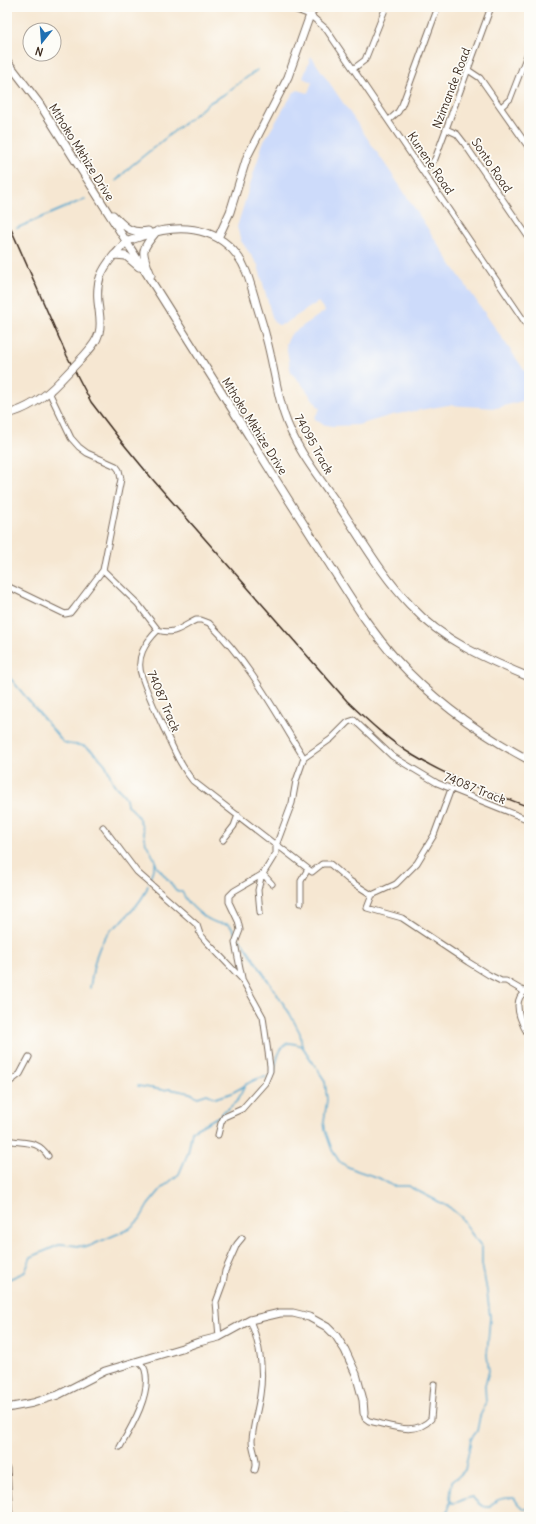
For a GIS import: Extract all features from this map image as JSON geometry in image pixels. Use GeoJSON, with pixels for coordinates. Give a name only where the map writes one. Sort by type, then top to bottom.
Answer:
{"type":"FeatureCollection","features":[{"type":"Feature","properties":{"kind":"street","name":"Kunene Road"},"geometry":{"type":"LineString","coordinates":[[288,7],[310,15],[326,29],[529,328]]}},
{"type":"Feature","properties":{"kind":"street"},"geometry":{"type":"LineString","coordinates":[[218,238],[230,212],[247,157],[288,77],[310,15],[315,7]]}},
{"type":"Feature","properties":{"kind":"street"},"geometry":{"type":"LineString","coordinates":[[353,69],[365,60],[386,7]]}},
{"type":"Feature","properties":{"kind":"street"},"geometry":{"type":"LineString","coordinates":[[389,120],[398,112],[402,104],[438,7]]}},
{"type":"Feature","properties":{"kind":"street","name":"Nzimande Road"},"geometry":{"type":"LineString","coordinates":[[423,171],[432,163],[492,7]]}},
{"type":"Feature","properties":{"kind":"street"},"geometry":{"type":"LineString","coordinates":[[501,107],[510,99],[529,50]]}},
{"type":"Feature","properties":{"kind":"street","name":"Mthoko Mkhize Drive"},"geometry":{"type":"LineString","coordinates":[[7,61],[39,103],[347,592],[382,642],[437,700],[465,722],[489,738],[529,760]]}},
{"type":"Feature","properties":{"kind":"street"},"geometry":{"type":"LineString","coordinates":[[468,70],[480,78],[529,148]]}},
{"type":"Feature","properties":{"kind":"street","name":"Sonto Road"},"geometry":{"type":"LineString","coordinates":[[446,129],[457,134],[464,143],[529,238]]}},
{"type":"Feature","properties":{"kind":"street"},"geometry":{"type":"LineString","coordinates":[[104,206],[123,225],[131,230],[141,232],[168,228]]}},
{"type":"Feature","properties":{"kind":"street","name":"74095 Track"},"geometry":{"type":"LineString","coordinates":[[126,242],[168,228],[194,229],[218,238],[236,253],[249,276],[266,334],[284,414],[310,464],[380,568],[396,590],[412,608],[447,637],[484,658],[529,677]]}},
{"type":"Feature","properties":{"kind":"street"},"geometry":{"type":"LineString","coordinates":[[157,231],[147,243],[143,251],[144,260],[157,291]]}},
{"type":"Feature","properties":{"kind":"street"},"geometry":{"type":"LineString","coordinates":[[7,414],[27,407],[49,392],[92,346],[98,335],[100,320],[97,290],[99,280],[104,267],[126,242]]}},
{"type":"Feature","properties":{"kind":"street"},"geometry":{"type":"LineString","coordinates":[[115,255],[126,256],[146,274]]}},
{"type":"Feature","properties":{"kind":"street"},"geometry":{"type":"LineString","coordinates":[[7,586],[65,614],[74,608],[103,570],[121,474],[116,466],[87,453],[71,438],[49,392]]}},
{"type":"Feature","properties":{"kind":"street"},"geometry":{"type":"LineString","coordinates":[[103,570],[138,604],[158,630],[173,632],[196,620],[209,623],[248,669],[269,699],[304,758],[296,780],[292,803],[276,844],[276,852],[263,874],[258,890],[260,912]]}},
{"type":"Feature","properties":{"kind":"street","name":"74087 Track"},"geometry":{"type":"LineString","coordinates":[[158,630],[147,642],[141,654],[140,672],[181,765],[193,781],[308,869]]}},
{"type":"Feature","properties":{"kind":"street","name":"74087 Track"},"geometry":{"type":"LineString","coordinates":[[304,758],[331,739],[348,722],[354,720],[392,756],[437,783],[451,790],[529,820]]}},
{"type":"Feature","properties":{"kind":"street"},"geometry":{"type":"LineString","coordinates":[[451,790],[434,835],[417,863],[396,884],[372,895],[367,908],[402,918],[468,962],[501,981],[506,981],[527,990],[520,997],[519,1003],[522,1021],[529,1036]]}},
{"type":"Feature","properties":{"kind":"street"},"geometry":{"type":"LineString","coordinates":[[223,840],[234,826],[238,815]]}},
{"type":"Feature","properties":{"kind":"street"},"geometry":{"type":"LineString","coordinates":[[103,827],[137,872],[197,926],[200,934],[242,979],[263,1017],[270,1071],[265,1083],[242,1109],[224,1117],[220,1124],[218,1135]]}},
{"type":"Feature","properties":{"kind":"street"},"geometry":{"type":"LineString","coordinates":[[301,903],[301,881],[308,869],[312,872],[322,864],[330,864],[350,881],[372,895]]}},
{"type":"Feature","properties":{"kind":"street"},"geometry":{"type":"LineString","coordinates":[[242,979],[235,943],[240,930],[238,921],[229,902],[229,896],[234,891],[263,874]]}},
{"type":"Feature","properties":{"kind":"street"},"geometry":{"type":"LineString","coordinates":[[263,874],[272,884]]}},
{"type":"Feature","properties":{"kind":"street"},"geometry":{"type":"LineString","coordinates":[[7,1084],[20,1074],[29,1058]]}},
{"type":"Feature","properties":{"kind":"street"},"geometry":{"type":"LineString","coordinates":[[7,1140],[35,1144],[48,1156]]}},
{"type":"Feature","properties":{"kind":"street"},"geometry":{"type":"LineString","coordinates":[[219,1337],[216,1302],[223,1284],[225,1271],[236,1244],[242,1238]]}},
{"type":"Feature","properties":{"kind":"street"},"geometry":{"type":"LineString","coordinates":[[7,1408],[47,1399],[74,1388],[105,1371],[219,1337],[250,1320],[280,1313],[293,1312],[310,1317],[327,1326],[336,1336],[345,1350],[356,1374],[363,1400],[365,1418],[369,1421],[410,1430],[421,1427],[431,1419],[434,1384]]}},
{"type":"Feature","properties":{"kind":"street"},"geometry":{"type":"LineString","coordinates":[[250,1320],[259,1348],[262,1375],[260,1397],[252,1442],[256,1462],[255,1470]]}},
{"type":"Feature","properties":{"kind":"street"},"geometry":{"type":"LineString","coordinates":[[120,1447],[136,1418],[145,1386],[145,1370],[143,1365],[137,1361]]}},
{"type":"Feature","properties":{"kind":"street"},"geometry":{"type":"LineString","coordinates":[[7,1469],[10,1517]]}},
{"type":"Feature","properties":{"kind":"shaded area"},"geometry":{"type":"Polygon","coordinates":[[[311,56],[529,377],[529,399],[496,408],[448,405],[392,415],[358,425],[332,426],[322,424],[314,418],[320,409],[301,383],[291,373],[286,344],[291,334],[325,311],[318,302],[284,324],[278,325],[273,321],[258,265],[241,241],[237,227],[263,143],[293,93],[298,90],[308,93],[312,82],[303,78],[311,56]]]}},
{"type":"Feature","properties":{"kind":"waterway"},"geometry":{"type":"LineString","coordinates":[[116,181],[131,166],[209,103],[223,95],[257,70]]}},
{"type":"Feature","properties":{"kind":"waterway"},"geometry":{"type":"LineString","coordinates":[[17,228],[85,199]]}},
{"type":"Feature","properties":{"kind":"waterway"},"geometry":{"type":"LineString","coordinates":[[11,679],[62,741],[68,744],[86,747],[105,764],[114,784],[125,797],[127,805],[138,817],[144,833],[146,844]]}},
{"type":"Feature","properties":{"kind":"waterway"},"geometry":{"type":"LineString","coordinates":[[147,845],[157,867],[176,890],[182,892],[192,906],[201,914],[212,921],[230,926],[236,935]]}},
{"type":"Feature","properties":{"kind":"waterway"},"geometry":{"type":"LineString","coordinates":[[149,881],[155,863]]}},
{"type":"Feature","properties":{"kind":"waterway"},"geometry":{"type":"LineString","coordinates":[[90,988],[92,973],[102,943],[112,929],[137,905],[144,895],[148,885]]}},
{"type":"Feature","properties":{"kind":"waterway"},"geometry":{"type":"LineString","coordinates":[[239,939],[244,944],[290,1014],[300,1033],[302,1046],[325,1081],[327,1100],[324,1121],[325,1130],[332,1150],[339,1161],[346,1166],[379,1178],[393,1186],[408,1186],[449,1207],[461,1217],[482,1247],[482,1264],[490,1317],[487,1355],[489,1371],[485,1385],[486,1404],[480,1416],[477,1431],[471,1439],[465,1470],[452,1481],[449,1508],[443,1517]]}},
{"type":"Feature","properties":{"kind":"waterway"},"geometry":{"type":"LineString","coordinates":[[269,1076],[274,1074],[278,1056],[286,1044],[291,1043],[302,1046]]}},
{"type":"Feature","properties":{"kind":"waterway"},"geometry":{"type":"LineString","coordinates":[[138,1086],[163,1090],[170,1089],[190,1093],[198,1097],[207,1094],[216,1098],[231,1093],[256,1079],[266,1077]]}},
{"type":"Feature","properties":{"kind":"waterway"},"geometry":{"type":"LineString","coordinates":[[7,1280],[25,1272],[31,1257],[61,1244],[87,1247],[129,1229],[140,1219],[148,1205],[162,1188],[179,1174],[188,1153],[192,1131],[221,1115],[237,1101],[246,1084]]}},
{"type":"Feature","properties":{"kind":"waterway"},"geometry":{"type":"LineString","coordinates":[[450,1500],[452,1503],[455,1503],[472,1497],[482,1506],[490,1507],[497,1500],[514,1498],[519,1505],[525,1509],[529,1508]]}},
{"type":"Feature","properties":{"kind":"waterway"},"geometry":{"type":"LineString","coordinates":[[338,1517],[347,1517]]}},
{"type":"Feature","properties":{"kind":"railway"},"geometry":{"type":"LineString","coordinates":[[7,220],[67,356],[91,402],[154,481],[347,701],[387,737],[414,756],[456,778],[529,807]]}}]}
